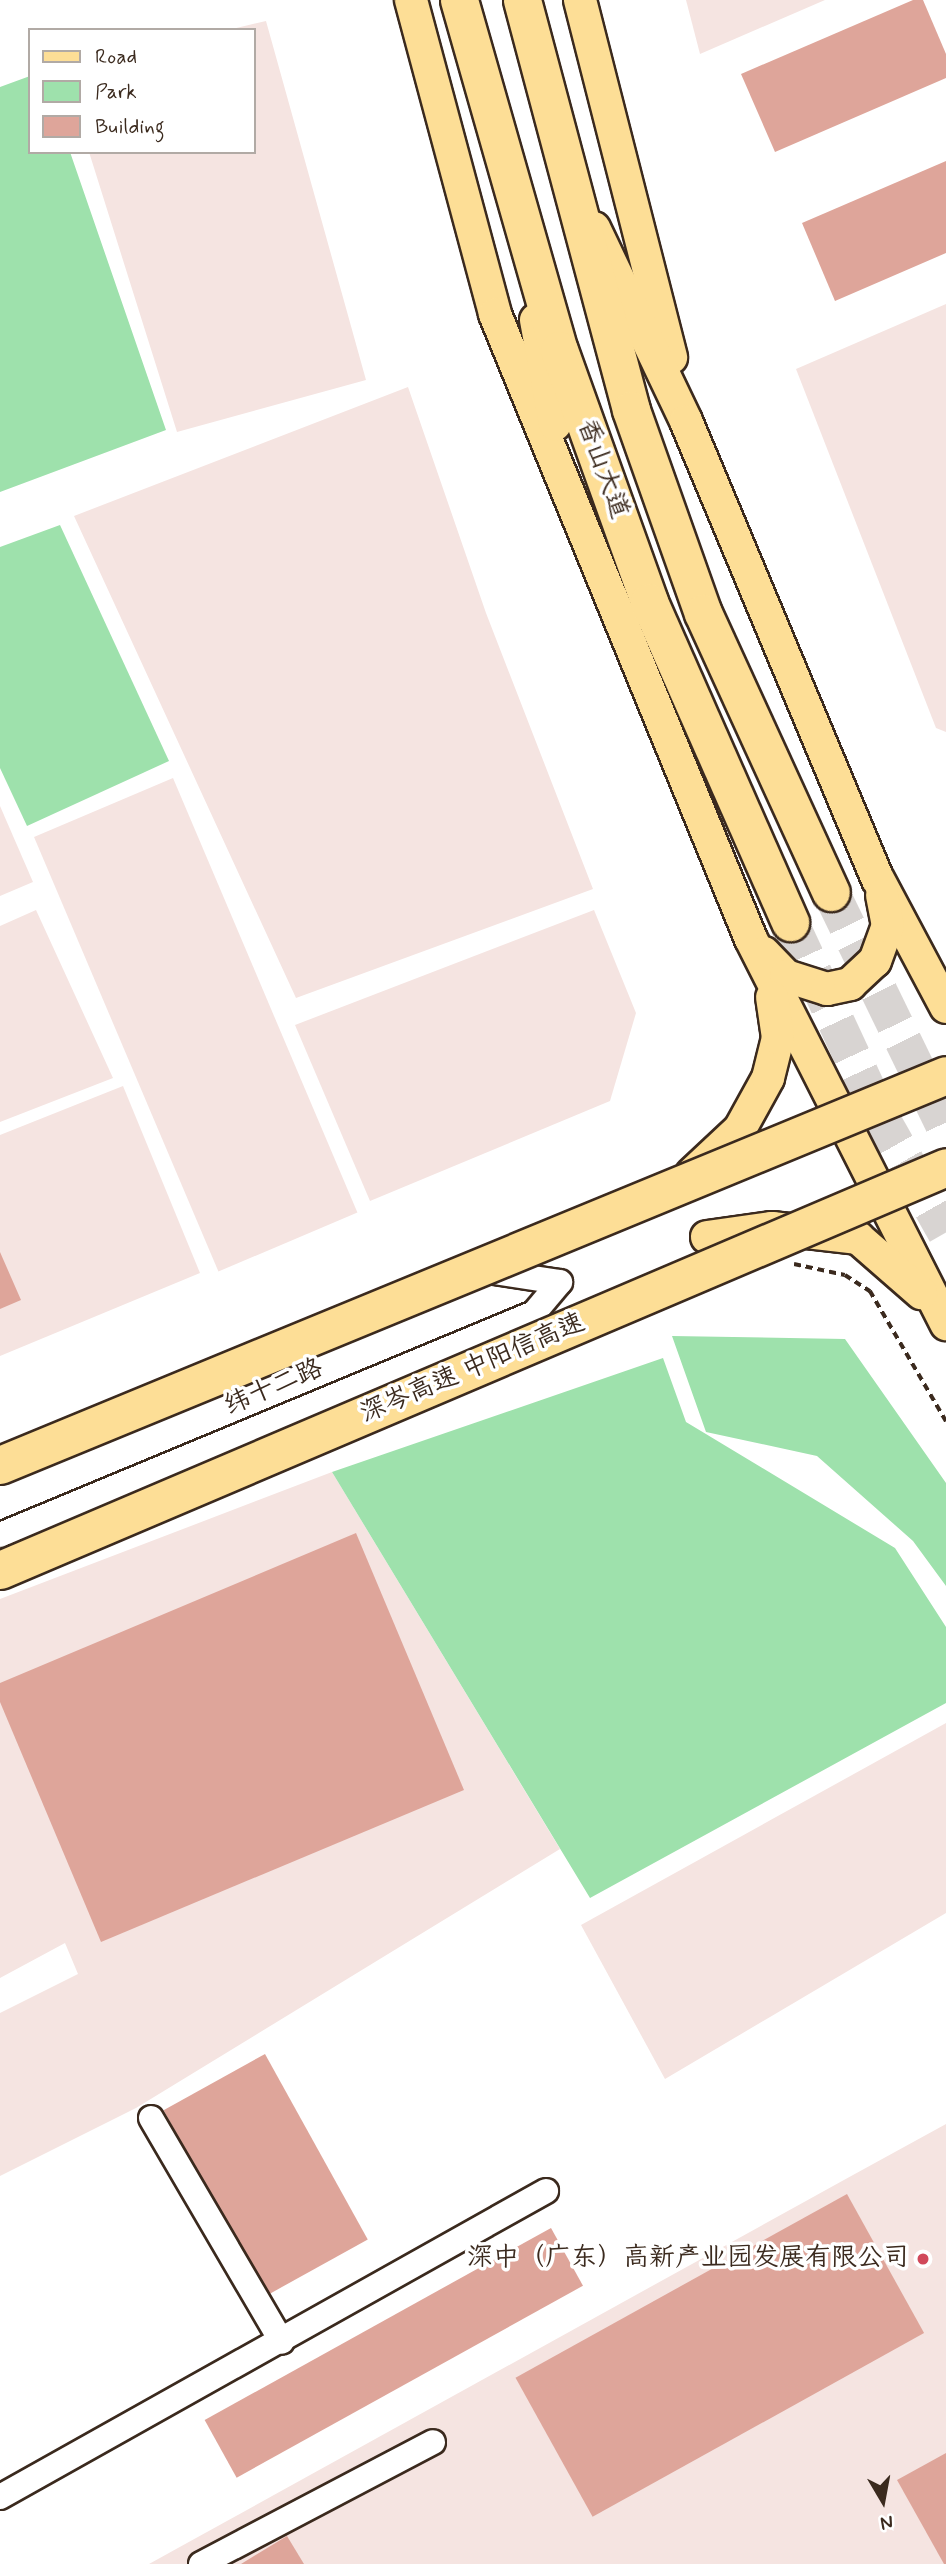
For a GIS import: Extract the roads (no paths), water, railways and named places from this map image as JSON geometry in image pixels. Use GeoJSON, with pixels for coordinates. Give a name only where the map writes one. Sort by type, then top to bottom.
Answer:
{"type":"FeatureCollection","features":[{"type":"Feature","properties":{"kind":"highway","name":"香山大道"},"geometry":{"type":"LineString","coordinates":[[458,0],[559,350],[649,602],[790,922]]}},
{"type":"Feature","properties":{"kind":"highway","name":"香山大道"},"geometry":{"type":"LineString","coordinates":[[527,10],[563,164],[631,410],[703,613],[831,892]]}},
{"type":"Feature","properties":{"kind":"highway"},"geometry":{"type":"LineString","coordinates":[[0,1465],[946,1075]]}},
{"type":"Feature","properties":{"kind":"highway","name":"深岑高速 中阳信高速"},"geometry":{"type":"LineString","coordinates":[[0,1570],[946,1167]]}},
{"type":"Feature","properties":{"kind":"main road"},"geometry":{"type":"LineString","coordinates":[[411,0],[495,314],[751,939],[943,1318]]}},
{"type":"Feature","properties":{"kind":"main road"},"geometry":{"type":"LineString","coordinates":[[450,0],[472,48]]}},
{"type":"Feature","properties":{"kind":"main road"},"geometry":{"type":"LineString","coordinates":[[580,0],[686,421]]}},
{"type":"Feature","properties":{"kind":"main road"},"geometry":{"type":"LineString","coordinates":[[563,164],[686,421],[878,879],[946,1007]]}},
{"type":"Feature","properties":{"kind":"main road"},"geometry":{"type":"LineString","coordinates":[[512,181],[566,485]]}},
{"type":"Feature","properties":{"kind":"main road"},"geometry":{"type":"LineString","coordinates":[[751,939],[786,976],[827,989],[850,984],[875,961],[888,926],[878,879]]}},
{"type":"Feature","properties":{"kind":"main road"},"geometry":{"type":"LineString","coordinates":[[914,947],[946,971]]}},
{"type":"Feature","properties":{"kind":"main road"},"geometry":{"type":"LineString","coordinates":[[656,1199],[711,1161],[740,1129],[768,1078],[778,1038],[769,975]]}},
{"type":"Feature","properties":{"kind":"main road"},"geometry":{"type":"LineString","coordinates":[[707,1237],[772,1228],[858,1238],[897,1267],[943,1318]]}},
{"type":"Feature","properties":{"kind":"street","name":"纬十二路"},"geometry":{"type":"LineString","coordinates":[[0,1476],[487,1271],[560,1282],[534,1312],[0,1535]]}},
{"type":"Feature","properties":{"kind":"street"},"geometry":{"type":"LineString","coordinates":[[151,2118],[282,2342]]}},
{"type":"Feature","properties":{"kind":"street"},"geometry":{"type":"LineString","coordinates":[[0,2497],[282,2342],[546,2191]]}},
{"type":"Feature","properties":{"kind":"street"},"geometry":{"type":"LineString","coordinates":[[201,2564],[433,2442]]}},
{"type":"Feature","properties":{"kind":"tunnel"},"geometry":{"type":"LineString","coordinates":[[831,892],[946,1129]]}},
{"type":"Feature","properties":{"kind":"tunnel"},"geometry":{"type":"LineString","coordinates":[[790,922],[878,1112],[946,1232]]}},
{"type":"Feature","properties":{"kind":"place","name":"深中（广东）高新产业园发展有限公司"},"geometry":{"type":"Point","coordinates":[923,2259]}}]}
